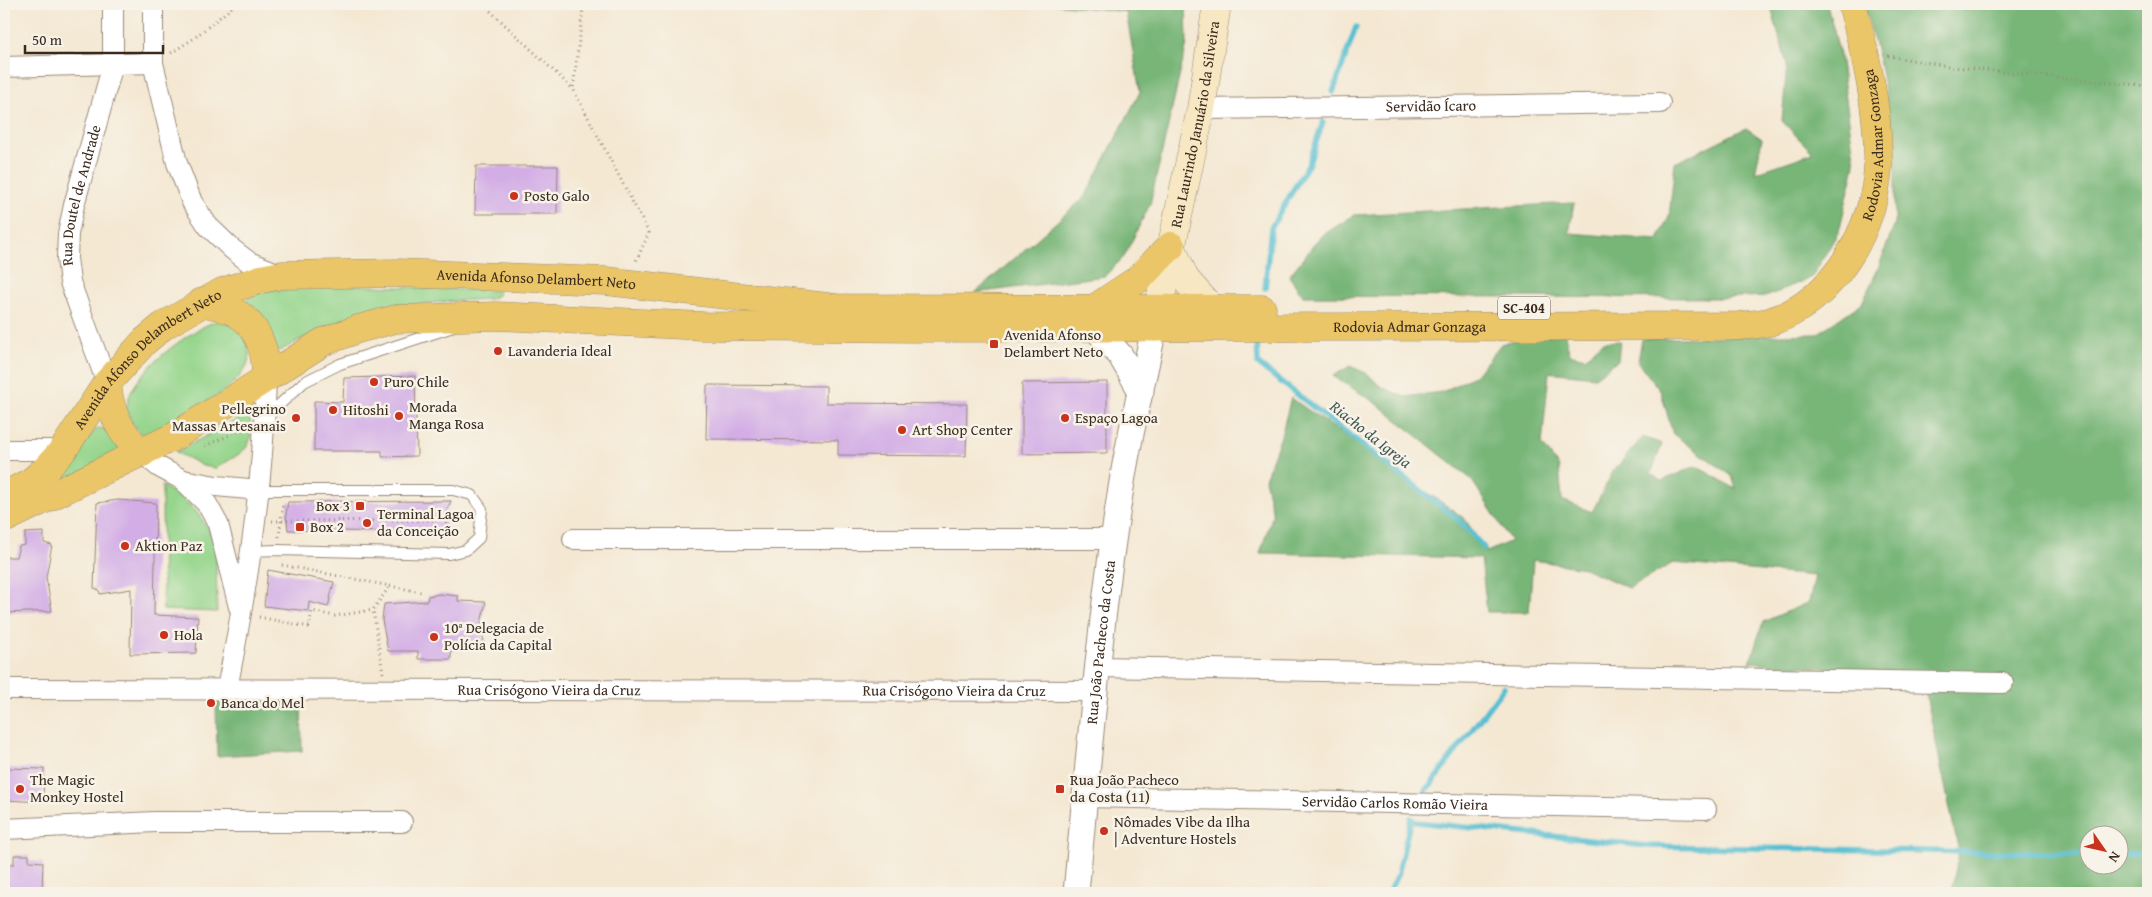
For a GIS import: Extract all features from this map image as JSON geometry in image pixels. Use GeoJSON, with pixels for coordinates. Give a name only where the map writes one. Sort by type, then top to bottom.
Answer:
{"type":"FeatureCollection","features":[{"type":"Feature","properties":{"kind":"main road","name":"Rua Laurindo Januário da Silveira"},"geometry":{"type":"LineString","coordinates":[[1156,319],[1201,109],[1217,4]]}},
{"type":"Feature","properties":{"kind":"main road","name":"Rodovia Admar Gonzaga"},"geometry":{"type":"LineString","coordinates":[[1156,319],[1739,326],[1769,322],[1782,317],[1812,298],[1831,280],[1864,228],[1871,204],[1878,166],[1876,131],[1866,53],[1852,4]]}},
{"type":"Feature","properties":{"kind":"main road","name":"Rua Laurindo Januário da Silveira"},"geometry":{"type":"LineString","coordinates":[[1171,246],[1185,279],[1212,308]]}},
{"type":"Feature","properties":{"kind":"main road"},"geometry":{"type":"LineString","coordinates":[[1095,318],[1171,246]]}},
{"type":"Feature","properties":{"kind":"main road","name":"Avenida Afonso Delambert Neto"},"geometry":{"type":"LineString","coordinates":[[4,496],[32,481],[63,450],[108,384],[144,341],[163,326],[222,292],[261,279],[282,275],[397,273],[626,283],[836,308],[1156,319]]}},
{"type":"Feature","properties":{"kind":"main road","name":"Rodovia Admar Gonzaga"},"geometry":{"type":"LineString","coordinates":[[1156,319],[1212,308],[1754,307],[1786,302],[1831,280]]}},
{"type":"Feature","properties":{"kind":"main road"},"geometry":{"type":"LineString","coordinates":[[600,320],[626,283]]}},
{"type":"Feature","properties":{"kind":"main road"},"geometry":{"type":"LineString","coordinates":[[202,302],[235,312],[250,325],[260,339],[266,360],[266,377]]}},
{"type":"Feature","properties":{"kind":"main road","name":"Avenida Afonso Delambert Neto"},"geometry":{"type":"LineString","coordinates":[[4,518],[142,453],[200,422],[266,377],[323,342],[358,329],[396,319],[496,316],[750,327],[1095,318]]}},
{"type":"Feature","properties":{"kind":"main road"},"geometry":{"type":"LineString","coordinates":[[108,384],[113,415],[130,442],[142,453]]}},
{"type":"Feature","properties":{"kind":"street","name":"Rua Doutel de Andrade"},"geometry":{"type":"LineString","coordinates":[[108,384],[70,282],[66,258],[68,234],[74,205],[113,64],[113,4]]}},
{"type":"Feature","properties":{"kind":"street"},"geometry":{"type":"LineString","coordinates":[[153,4],[153,64],[177,163],[192,202],[208,226],[232,249],[249,262],[282,275]]}},
{"type":"Feature","properties":{"kind":"street"},"geometry":{"type":"LineString","coordinates":[[4,67],[153,64]]}},
{"type":"Feature","properties":{"kind":"street","name":"Servidão Ícaro"},"geometry":{"type":"LineString","coordinates":[[1201,109],[1660,102]]}},
{"type":"Feature","properties":{"kind":"street"},"geometry":{"type":"LineString","coordinates":[[1095,318],[1120,355],[1140,392]]}},
{"type":"Feature","properties":{"kind":"street","name":"Rua João Pacheco da Costa"},"geometry":{"type":"LineString","coordinates":[[1076,893],[1094,691],[1113,539],[1123,475],[1156,319]]}},
{"type":"Feature","properties":{"kind":"street"},"geometry":{"type":"LineString","coordinates":[[227,689],[241,614],[260,490],[266,377]]}},
{"type":"Feature","properties":{"kind":"street"},"geometry":{"type":"LineString","coordinates":[[4,450],[63,450]]}},
{"type":"Feature","properties":{"kind":"street"},"geometry":{"type":"LineString","coordinates":[[142,453],[160,467],[183,480],[207,504],[218,524],[241,614]]}},
{"type":"Feature","properties":{"kind":"street"},"geometry":{"type":"LineString","coordinates":[[183,480],[216,486],[260,490]]}},
{"type":"Feature","properties":{"kind":"street"},"geometry":{"type":"LineString","coordinates":[[573,539],[1113,539]]}},
{"type":"Feature","properties":{"kind":"street"},"geometry":{"type":"LineString","coordinates":[[1097,667],[2003,684]]}},
{"type":"Feature","properties":{"kind":"street","name":"Rua Crisógono Vieira da Cruz"},"geometry":{"type":"LineString","coordinates":[[4,689],[1094,691]]}},
{"type":"Feature","properties":{"kind":"street","name":"Servidão Carlos Romão Vieira"},"geometry":{"type":"LineString","coordinates":[[1085,797],[1706,808]]}},
{"type":"Feature","properties":{"kind":"street"},"geometry":{"type":"LineString","coordinates":[[4,829],[47,829],[155,822],[402,822]]}},
{"type":"Feature","properties":{"kind":"lane"},"geometry":{"type":"LineString","coordinates":[[265,417],[304,382],[340,364],[418,337],[496,316]]}},
{"type":"Feature","properties":{"kind":"lane"},"geometry":{"type":"LineString","coordinates":[[251,551],[449,554],[466,550],[479,538],[482,509],[472,495],[453,490],[260,490]]}},
{"type":"Feature","properties":{"kind":"path"},"geometry":{"type":"LineString","coordinates":[[153,64],[193,39],[236,4]]}},
{"type":"Feature","properties":{"kind":"path"},"geometry":{"type":"LineString","coordinates":[[483,4],[573,89],[649,233],[626,283]]}},
{"type":"Feature","properties":{"kind":"path"},"geometry":{"type":"LineString","coordinates":[[573,89],[582,8],[588,4]]}},
{"type":"Feature","properties":{"kind":"path"},"geometry":{"type":"LineString","coordinates":[[1866,53],[1954,67],[2148,86]]}},
{"type":"Feature","properties":{"kind":"path"},"geometry":{"type":"LineString","coordinates":[[204,447],[244,429],[265,417]]}},
{"type":"Feature","properties":{"kind":"path"},"geometry":{"type":"LineString","coordinates":[[277,550],[285,490]]}},
{"type":"Feature","properties":{"kind":"path"},"geometry":{"type":"LineString","coordinates":[[256,522],[436,520]]}},
{"type":"Feature","properties":{"kind":"path"},"geometry":{"type":"LineString","coordinates":[[251,551],[288,567],[421,592]]}},
{"type":"Feature","properties":{"kind":"path"},"geometry":{"type":"LineString","coordinates":[[386,689],[373,610],[389,587]]}},
{"type":"Feature","properties":{"kind":"path"},"geometry":{"type":"LineString","coordinates":[[241,614],[309,627],[312,611],[335,616],[373,610]]}},
{"type":"Feature","properties":{"kind":"green space"},"geometry":{"type":"Polygon","coordinates":[[[1053,4],[1186,4],[1187,43],[1150,204],[1124,257],[1105,276],[975,293],[1085,197],[1140,92],[1126,12],[1053,4]]]}},
{"type":"Feature","properties":{"kind":"green space"},"geometry":{"type":"Polygon","coordinates":[[[1770,4],[1827,4],[1840,55],[1855,165],[1839,231],[1812,277],[1768,296],[1719,298],[1303,296],[1289,276],[1320,237],[1354,215],[1574,203],[1569,233],[1658,240],[1669,217],[1675,163],[1746,128],[1762,139],[1755,173],[1813,153],[1782,121],[1787,65],[1770,4]]]}},
{"type":"Feature","properties":{"kind":"green space"},"geometry":{"type":"Polygon","coordinates":[[[1864,4],[2148,4],[2148,893],[1951,893],[1959,852],[1922,676],[1750,662],[1763,622],[1809,602],[1815,576],[1673,563],[1629,588],[1584,568],[1533,560],[1529,612],[1487,612],[1481,558],[1260,553],[1273,514],[1265,479],[1281,436],[1291,398],[1464,518],[1487,552],[1511,541],[1471,479],[1376,403],[1333,376],[1350,366],[1368,374],[1380,386],[1404,397],[1442,392],[1476,375],[1501,344],[1522,338],[1566,334],[1569,354],[1585,358],[1603,342],[1620,341],[1618,360],[1595,377],[1549,372],[1542,444],[1559,467],[1562,500],[1592,512],[1614,470],[1643,437],[1662,444],[1651,474],[1661,481],[1696,466],[1736,489],[1732,476],[1673,434],[1661,392],[1638,362],[1642,339],[1817,334],[1862,303],[1878,269],[1895,223],[1895,146],[1879,60],[1864,4]]]}},
{"type":"Feature","properties":{"kind":"green space"},"geometry":{"type":"Polygon","coordinates":[[[325,284],[499,291],[498,295],[490,299],[407,306],[356,317],[306,337],[280,351],[274,349],[270,334],[261,316],[245,301],[251,296],[271,290],[325,284]]]}},
{"type":"Feature","properties":{"kind":"green space"},"geometry":{"type":"Polygon","coordinates":[[[220,320],[240,329],[248,345],[247,364],[239,377],[208,402],[143,437],[131,420],[127,407],[130,395],[138,381],[163,354],[178,342],[208,324],[220,320]]]}},
{"type":"Feature","properties":{"kind":"green space"},"geometry":{"type":"Polygon","coordinates":[[[249,413],[251,435],[246,448],[216,468],[203,466],[176,452],[249,413]]]}},
{"type":"Feature","properties":{"kind":"green space"},"geometry":{"type":"Polygon","coordinates":[[[98,428],[110,434],[123,454],[39,491],[75,460],[93,432],[98,428]]]}},
{"type":"Feature","properties":{"kind":"green space"},"geometry":{"type":"Polygon","coordinates":[[[162,486],[182,498],[195,510],[208,528],[216,547],[217,612],[163,610],[162,486]]]}},
{"type":"Feature","properties":{"kind":"green space"},"geometry":{"type":"Polygon","coordinates":[[[301,699],[302,751],[217,756],[216,701],[301,699]]]}},
{"type":"Feature","properties":{"kind":"building"},"geometry":{"type":"Polygon","coordinates":[[[476,166],[558,166],[557,214],[475,214],[476,166]]]}},
{"type":"Feature","properties":{"kind":"building"},"geometry":{"type":"Polygon","coordinates":[[[415,376],[417,456],[382,457],[382,451],[314,451],[314,401],[343,402],[344,378],[415,376]]]}},
{"type":"Feature","properties":{"kind":"building","name":"Espaço Lagoa"},"geometry":{"type":"Polygon","coordinates":[[[1107,382],[1107,453],[1022,454],[1022,383],[1107,382]]]}},
{"type":"Feature","properties":{"kind":"building"},"geometry":{"type":"Polygon","coordinates":[[[707,385],[826,386],[826,403],[967,404],[966,456],[838,455],[838,440],[706,439],[707,385]]]}},
{"type":"Feature","properties":{"kind":"building","name":"Aktion Paz"},"geometry":{"type":"Polygon","coordinates":[[[118,500],[156,503],[154,615],[198,617],[196,653],[130,654],[131,589],[100,594],[99,590],[94,588],[97,503],[118,500]]]}},
{"type":"Feature","properties":{"kind":"building","name":"Terminal Lagoa da Conceição"},"geometry":{"type":"Polygon","coordinates":[[[451,501],[444,517],[449,533],[288,530],[286,514],[288,502],[451,501]]]}},
{"type":"Feature","properties":{"kind":"building"},"geometry":{"type":"Polygon","coordinates":[[[44,532],[44,543],[52,545],[46,577],[52,611],[4,613],[4,557],[16,557],[19,546],[25,545],[25,533],[44,532]]]}},
{"type":"Feature","properties":{"kind":"building"},"geometry":{"type":"Polygon","coordinates":[[[268,570],[334,582],[328,607],[309,602],[308,611],[264,606],[268,570]]]}},
{"type":"Feature","properties":{"kind":"building","name":"10ª Delegacia de Polícia da Capital"},"geometry":{"type":"Polygon","coordinates":[[[440,594],[458,596],[458,601],[486,602],[481,623],[485,650],[451,651],[451,659],[418,659],[418,651],[388,651],[382,620],[384,604],[427,601],[428,596],[440,594]]]}},
{"type":"Feature","properties":{"kind":"building"},"geometry":{"type":"Polygon","coordinates":[[[4,768],[44,769],[43,802],[4,800],[4,768]]]}},
{"type":"Feature","properties":{"kind":"building"},"geometry":{"type":"Polygon","coordinates":[[[14,855],[29,855],[29,861],[43,862],[42,893],[4,892],[4,864],[14,864],[14,855]]]}},
{"type":"Feature","properties":{"kind":"waterway","name":"Riacho da Igreja"},"geometry":{"type":"LineString","coordinates":[[1333,92],[1356,27]]}},
{"type":"Feature","properties":{"kind":"waterway","name":"Riacho da Igreja"},"geometry":{"type":"LineString","coordinates":[[1265,288],[1271,228],[1309,163],[1323,122]]}},
{"type":"Feature","properties":{"kind":"waterway","name":"Riacho da Igreja"},"geometry":{"type":"LineString","coordinates":[[1257,338],[1258,364],[1460,521],[1484,548]]}},
{"type":"Feature","properties":{"kind":"waterway","name":"Riacho da Igreja"},"geometry":{"type":"LineString","coordinates":[[1426,791],[1504,687]]}},
{"type":"Feature","properties":{"kind":"waterway"},"geometry":{"type":"LineString","coordinates":[[1388,893],[1398,874],[1411,818],[1416,822],[1647,846],[2080,854]]}},
{"type":"Feature","properties":{"kind":"waterway"},"geometry":{"type":"LineString","coordinates":[[2130,854],[2148,853]]}},
{"type":"Feature","properties":{"kind":"place","name":"Posto Galo"},"geometry":{"type":"Point","coordinates":[514,196]}},
{"type":"Feature","properties":{"kind":"place","name":"Avenida Afonso Delambert Neto"},"geometry":{"type":"Point","coordinates":[994,344]}},
{"type":"Feature","properties":{"kind":"place","name":"Lavanderia Ideal"},"geometry":{"type":"Point","coordinates":[498,351]}},
{"type":"Feature","properties":{"kind":"place","name":"Puro Chile"},"geometry":{"type":"Point","coordinates":[374,382]}},
{"type":"Feature","properties":{"kind":"place","name":"Hitoshi"},"geometry":{"type":"Point","coordinates":[333,410]}},
{"type":"Feature","properties":{"kind":"place","name":"Morada Manga Rosa"},"geometry":{"type":"Point","coordinates":[399,416]}},
{"type":"Feature","properties":{"kind":"place","name":"Pellegrino Massas Artesanais"},"geometry":{"type":"Point","coordinates":[296,418]}},
{"type":"Feature","properties":{"kind":"place","name":"Espaço Lagoa"},"geometry":{"type":"Point","coordinates":[1065,418]}},
{"type":"Feature","properties":{"kind":"place","name":"Art Shop Center"},"geometry":{"type":"Point","coordinates":[902,430]}},
{"type":"Feature","properties":{"kind":"place","name":"Box 3"},"geometry":{"type":"Point","coordinates":[360,506]}},
{"type":"Feature","properties":{"kind":"place","name":"Terminal Lagoa da Conceição"},"geometry":{"type":"Point","coordinates":[367,523]}},
{"type":"Feature","properties":{"kind":"place","name":"Box 2"},"geometry":{"type":"Point","coordinates":[300,527]}},
{"type":"Feature","properties":{"kind":"place","name":"Aktion Paz"},"geometry":{"type":"Point","coordinates":[125,546]}},
{"type":"Feature","properties":{"kind":"place","name":"Hola"},"geometry":{"type":"Point","coordinates":[164,635]}},
{"type":"Feature","properties":{"kind":"place","name":"10ª Delegacia de Polícia da Capital"},"geometry":{"type":"Point","coordinates":[434,637]}},
{"type":"Feature","properties":{"kind":"place","name":"Banca do Mel"},"geometry":{"type":"Point","coordinates":[211,703]}},
{"type":"Feature","properties":{"kind":"place","name":"The Magic Monkey Hostel"},"geometry":{"type":"Point","coordinates":[20,789]}},
{"type":"Feature","properties":{"kind":"place","name":"Rua João Pacheco da Costa (11)"},"geometry":{"type":"Point","coordinates":[1060,789]}},
{"type":"Feature","properties":{"kind":"place","name":"Nômades Vibe da Ilha | Adventure Hostels"},"geometry":{"type":"Point","coordinates":[1104,831]}}]}
